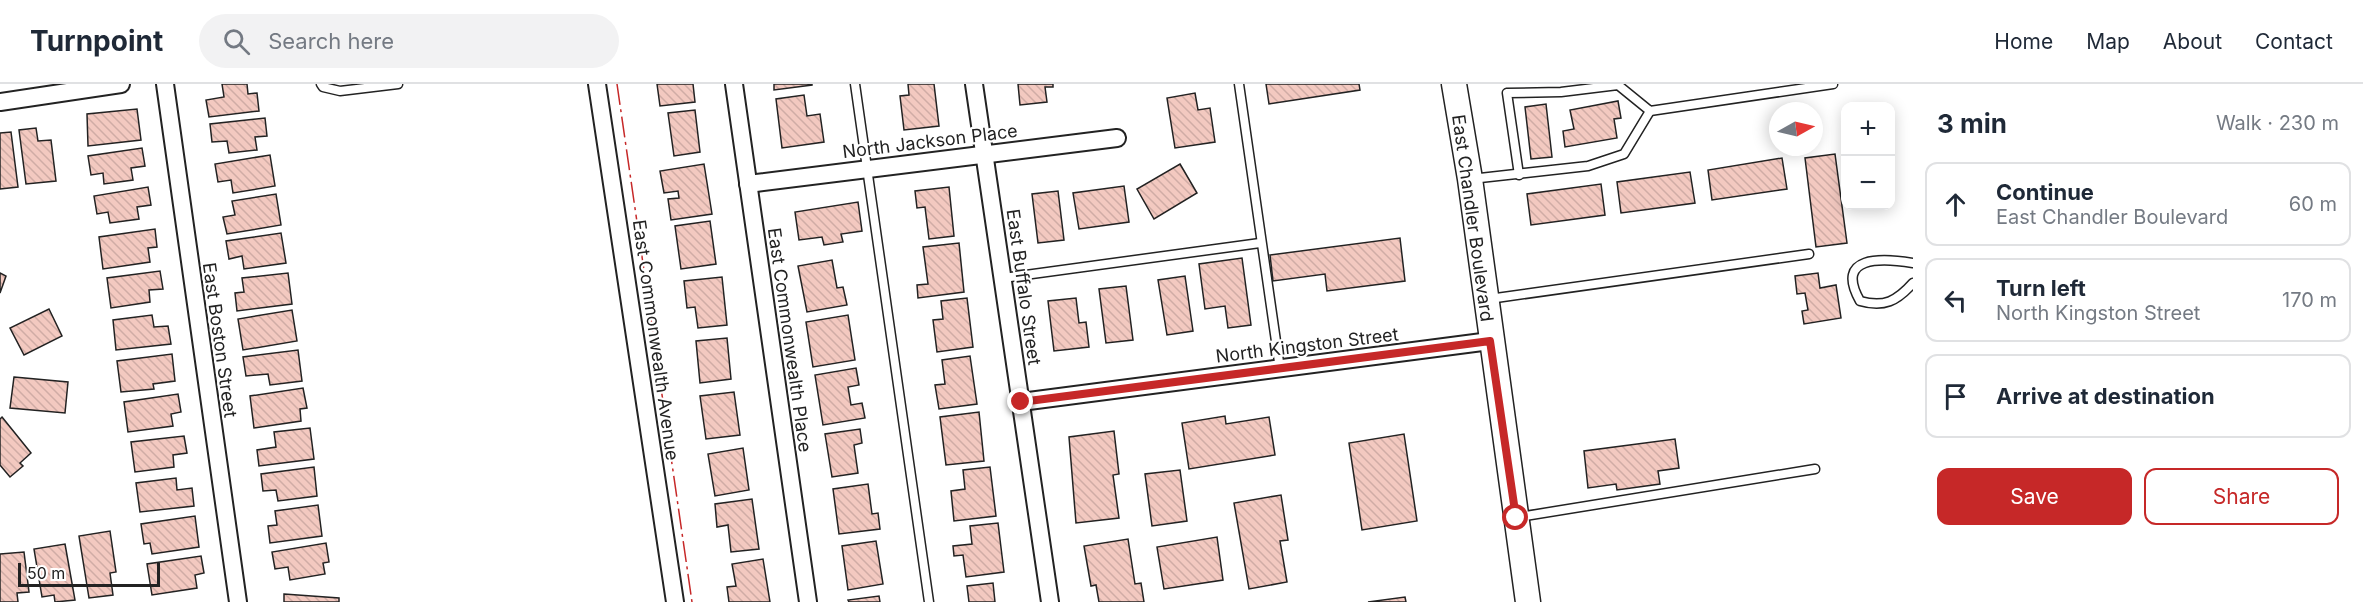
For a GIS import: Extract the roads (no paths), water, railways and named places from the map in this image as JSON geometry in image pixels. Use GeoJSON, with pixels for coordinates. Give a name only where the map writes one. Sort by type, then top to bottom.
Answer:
{"type":"FeatureCollection","features":[{"type":"Feature","properties":{"kind":"main road","name":"East Chandler Boulevard"},"geometry":{"type":"LineString","coordinates":[[1454,84],[1470,179],[1490,341],[1528,602]]}},
{"type":"Feature","properties":{"kind":"street"},"geometry":{"type":"LineString","coordinates":[[0,102],[121,84]]}},
{"type":"Feature","properties":{"kind":"street","name":"East Boston Street"},"geometry":{"type":"LineString","coordinates":[[165,84],[238,602]]}},
{"type":"Feature","properties":{"kind":"street","name":"East Commonwealth Avenue"},"geometry":{"type":"LineString","coordinates":[[597,84],[675,602]]}},
{"type":"Feature","properties":{"kind":"street","name":"East Commonwealth Place"},"geometry":{"type":"LineString","coordinates":[[734,84],[808,602]]}},
{"type":"Feature","properties":{"kind":"street","name":"East Buffalo Street"},"geometry":{"type":"LineString","coordinates":[[974,84],[1050,602]]}},
{"type":"Feature","properties":{"kind":"street","name":"North Jackson Place"},"geometry":{"type":"LineString","coordinates":[[748,184],[1117,138]]}},
{"type":"Feature","properties":{"kind":"street","name":"North Kingston Street"},"geometry":{"type":"LineString","coordinates":[[1021,402],[1490,341]]}},
{"type":"Feature","properties":{"kind":"lane"},"geometry":{"type":"LineString","coordinates":[[321,84],[323,87],[340,91],[398,84]]}},
{"type":"Feature","properties":{"kind":"lane"},"geometry":{"type":"LineString","coordinates":[[855,84],[929,602]]}},
{"type":"Feature","properties":{"kind":"lane"},"geometry":{"type":"LineString","coordinates":[[1239,84],[1260,243],[1280,369]]}},
{"type":"Feature","properties":{"kind":"lane"},"geometry":{"type":"LineString","coordinates":[[1520,175],[1506,88],[1561,92],[1617,85],[1650,111],[1833,84]]}},
{"type":"Feature","properties":{"kind":"lane"},"geometry":{"type":"LineString","coordinates":[[1470,179],[1588,166],[1624,154],[1650,111]]}},
{"type":"Feature","properties":{"kind":"lane"},"geometry":{"type":"LineString","coordinates":[[1002,278],[1260,243]]}},
{"type":"Feature","properties":{"kind":"lane"},"geometry":{"type":"LineString","coordinates":[[1485,300],[1809,254]]}},
{"type":"Feature","properties":{"kind":"lane"},"geometry":{"type":"LineString","coordinates":[[1913,263],[1895,260],[1868,261],[1856,267],[1852,274],[1853,289],[1860,301],[1875,306],[1890,303],[1913,283]]}},
{"type":"Feature","properties":{"kind":"lane"},"geometry":{"type":"LineString","coordinates":[[1516,518],[1815,469]]}}]}
